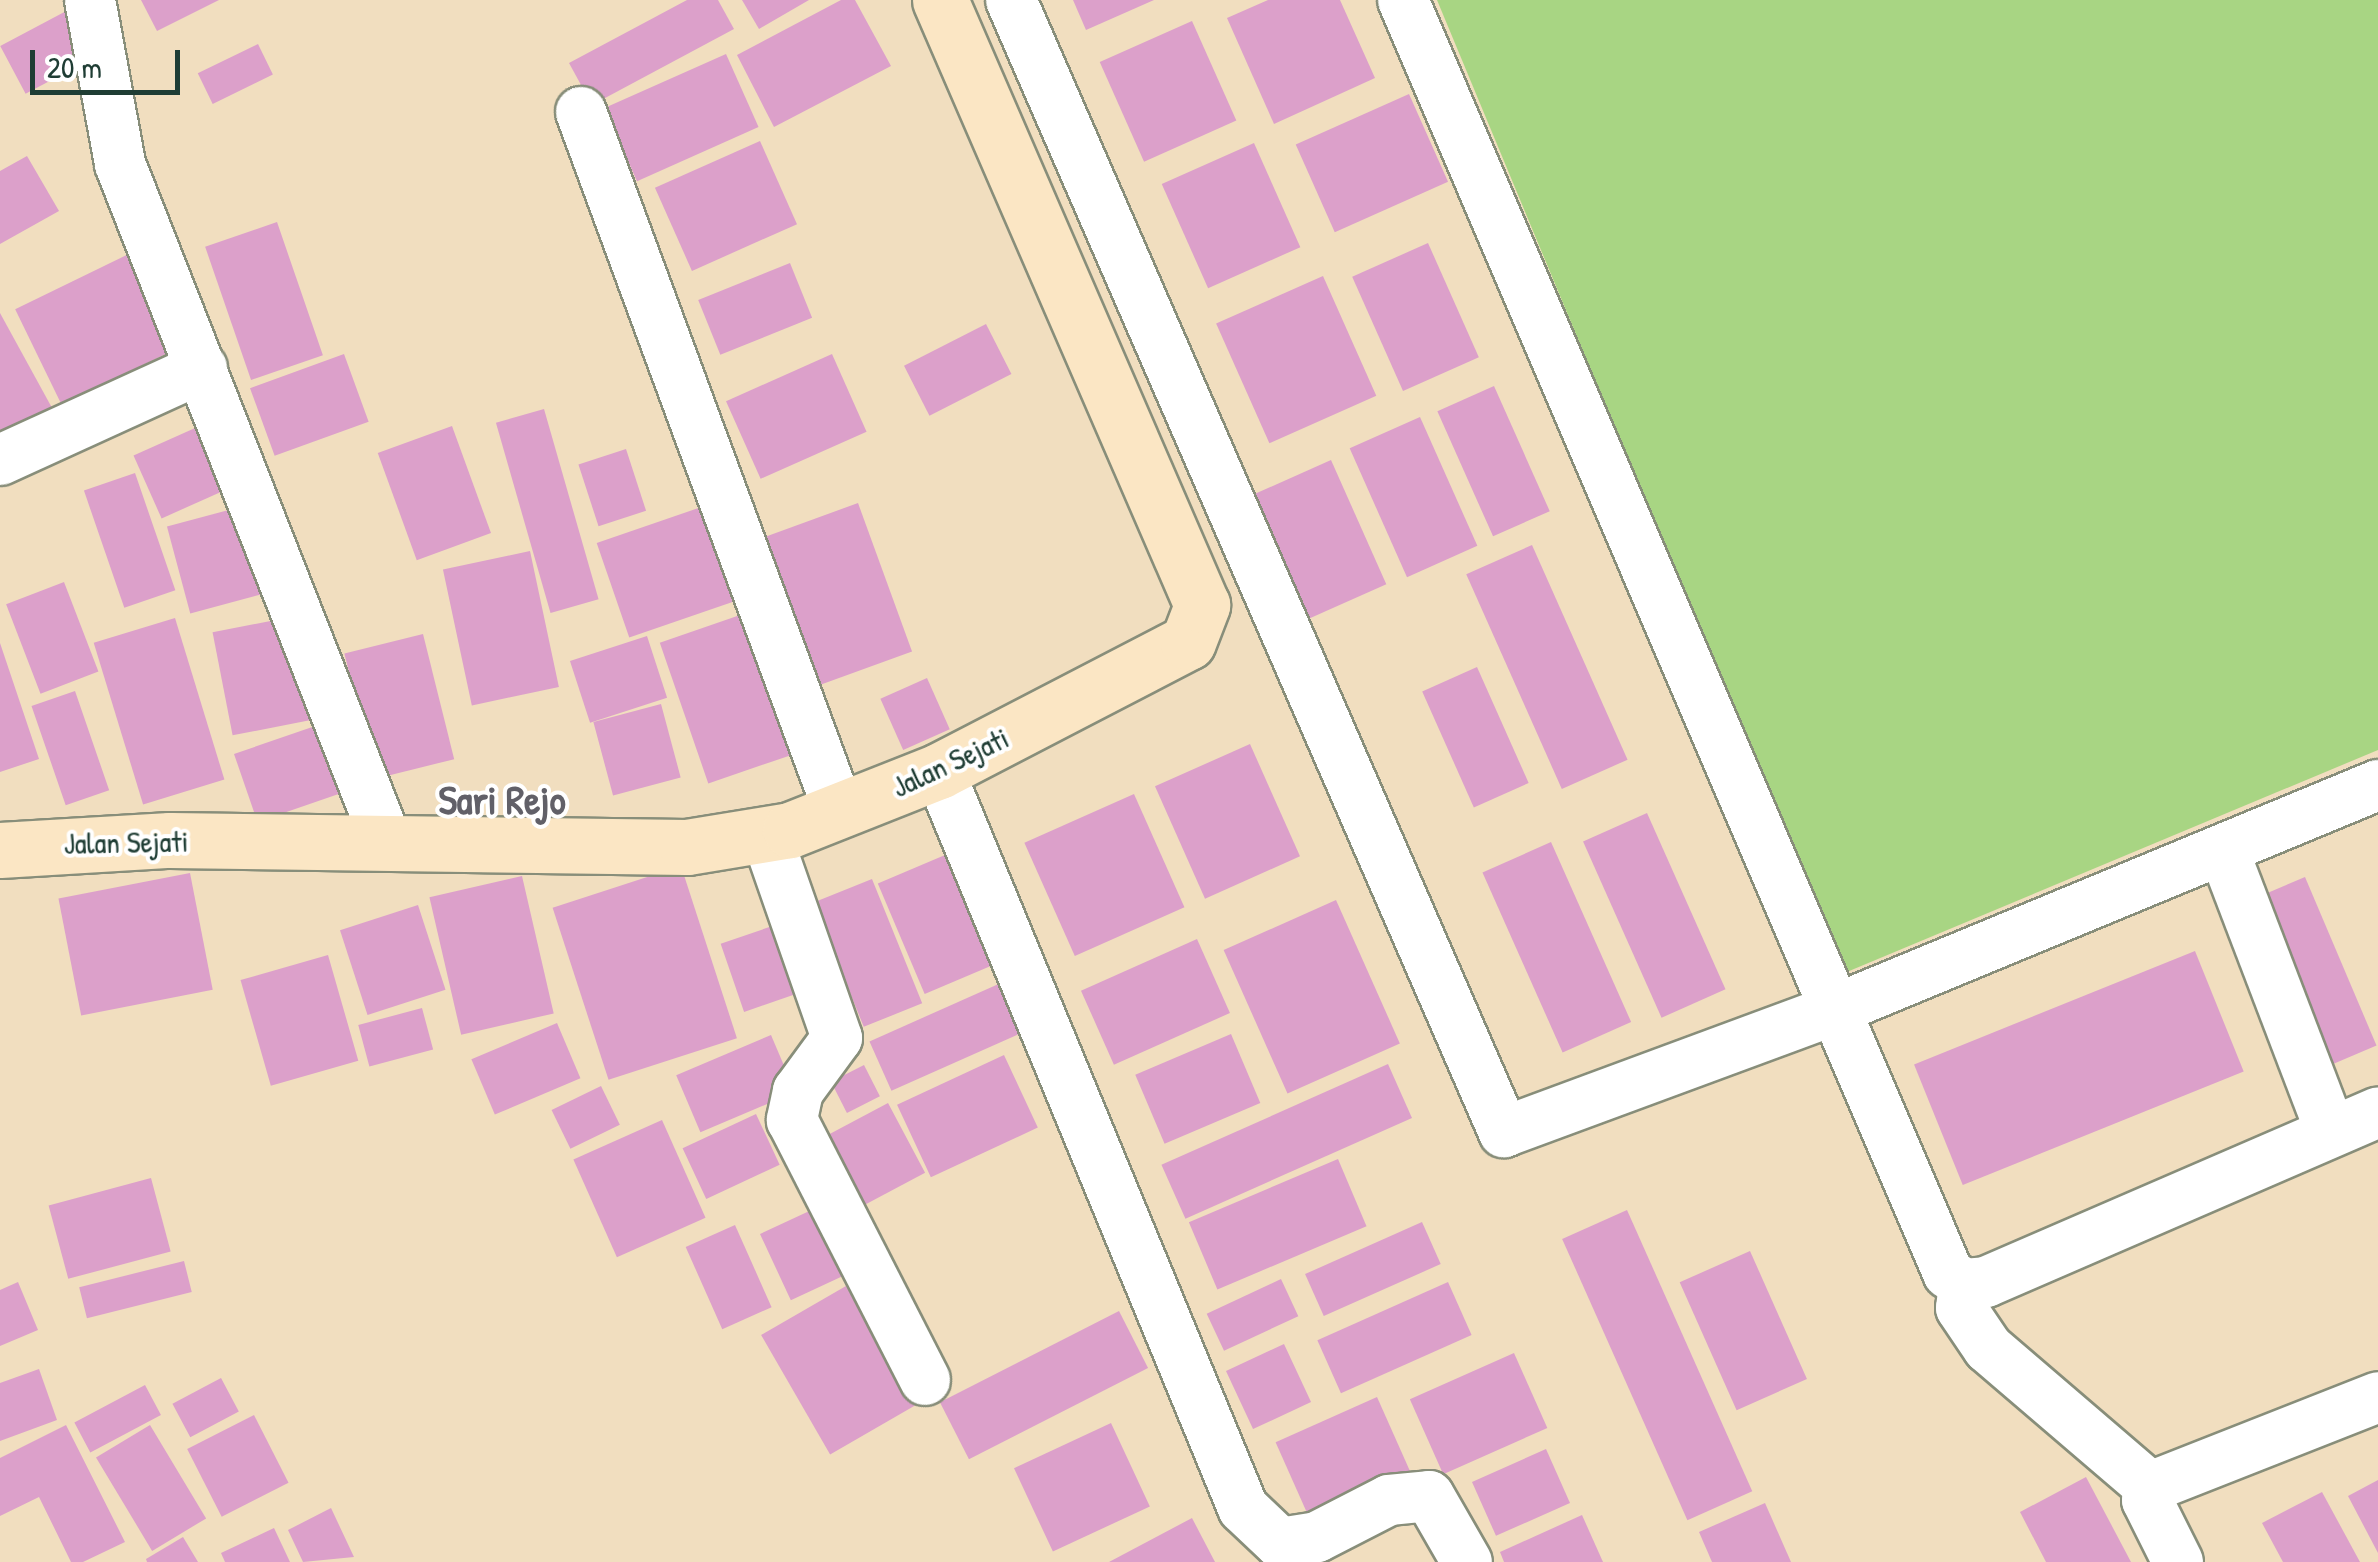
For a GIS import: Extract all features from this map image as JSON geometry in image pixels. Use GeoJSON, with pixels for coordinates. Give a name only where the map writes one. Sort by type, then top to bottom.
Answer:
{"type":"FeatureCollection","features":[{"type":"Feature","properties":{"kind":"street"},"geometry":{"type":"LineString","coordinates":[[90,0],[120,164],[387,843]]}},
{"type":"Feature","properties":{"kind":"street","name":"Jalan Sejati"},"geometry":{"type":"LineString","coordinates":[[0,850],[387,843],[687,847],[766,834],[840,811],[939,771],[1188,642],[1202,605],[940,0]]}},
{"type":"Feature","properties":{"kind":"street"},"geometry":{"type":"LineString","coordinates":[[1010,0],[1494,1122],[1520,1134],[2224,852],[2378,785]]}},
{"type":"Feature","properties":{"kind":"street"},"geometry":{"type":"LineString","coordinates":[[1403,0],[1948,1273],[1964,1284],[1986,1282],[2330,1129],[2378,1112]]}},
{"type":"Feature","properties":{"kind":"street"},"geometry":{"type":"LineString","coordinates":[[581,112],[840,811]]}},
{"type":"Feature","properties":{"kind":"street"},"geometry":{"type":"LineString","coordinates":[[0,460],[202,368]]}},
{"type":"Feature","properties":{"kind":"street"},"geometry":{"type":"LineString","coordinates":[[939,771],[1243,1508],[1266,1538],[1297,1542],[1389,1500],[1429,1496],[1468,1562]]}},
{"type":"Feature","properties":{"kind":"street"},"geometry":{"type":"LineString","coordinates":[[766,834],[837,1038],[798,1090],[792,1120],[925,1380]]}},
{"type":"Feature","properties":{"kind":"street"},"geometry":{"type":"LineString","coordinates":[[2224,852],[2330,1129]]}},
{"type":"Feature","properties":{"kind":"street"},"geometry":{"type":"LineString","coordinates":[[1964,1284],[1961,1308],[1988,1348],[2150,1486]]}},
{"type":"Feature","properties":{"kind":"street"},"geometry":{"type":"LineString","coordinates":[[2150,1486],[2378,1397]]}},
{"type":"Feature","properties":{"kind":"street"},"geometry":{"type":"LineString","coordinates":[[2150,1486],[2147,1500],[2178,1562]]}},
{"type":"Feature","properties":{"kind":"green space"},"geometry":{"type":"Polygon","coordinates":[[[1437,0],[2378,0],[2378,750],[1842,974],[1437,0]]]}},
{"type":"Feature","properties":{"kind":"building"},"geometry":{"type":"Polygon","coordinates":[[[141,0],[219,0],[157,31],[141,0]]]}},
{"type":"Feature","properties":{"kind":"building"},"geometry":{"type":"Polygon","coordinates":[[[687,0],[718,0],[734,29],[592,105],[569,63],[687,0]]]}},
{"type":"Feature","properties":{"kind":"building"},"geometry":{"type":"Polygon","coordinates":[[[742,0],[809,0],[759,29],[742,0]]]}},
{"type":"Feature","properties":{"kind":"building"},"geometry":{"type":"Polygon","coordinates":[[[841,0],[855,0],[891,66],[774,127],[737,55],[841,0]]]}},
{"type":"Feature","properties":{"kind":"building"},"geometry":{"type":"Polygon","coordinates":[[[1073,0],[1154,0],[1086,30],[1073,0]]]}},
{"type":"Feature","properties":{"kind":"building"},"geometry":{"type":"Polygon","coordinates":[[[1268,0],[1340,0],[1375,78],[1274,124],[1227,18],[1268,0]]]}},
{"type":"Feature","properties":{"kind":"building"},"geometry":{"type":"Polygon","coordinates":[[[70,9],[95,57],[26,94],[0,46],[70,9]]]}},
{"type":"Feature","properties":{"kind":"building"},"geometry":{"type":"Polygon","coordinates":[[[1192,21],[1236,121],[1144,162],[1100,62],[1192,21]]]}},
{"type":"Feature","properties":{"kind":"building"},"geometry":{"type":"Polygon","coordinates":[[[258,44],[273,75],[213,104],[198,73],[258,44]]]}},
{"type":"Feature","properties":{"kind":"building"},"geometry":{"type":"Polygon","coordinates":[[[726,54],[759,127],[637,181],[604,108],[726,54]]]}},
{"type":"Feature","properties":{"kind":"building"},"geometry":{"type":"Polygon","coordinates":[[[1409,94],[1448,182],[1335,232],[1296,144],[1409,94]]]}},
{"type":"Feature","properties":{"kind":"building"},"geometry":{"type":"Polygon","coordinates":[[[760,141],[797,224],[692,271],[655,188],[760,141]]]}},
{"type":"Feature","properties":{"kind":"building"},"geometry":{"type":"Polygon","coordinates":[[[1254,143],[1300,247],[1208,288],[1162,184],[1254,143]]]}},
{"type":"Feature","properties":{"kind":"building"},"geometry":{"type":"Polygon","coordinates":[[[27,156],[59,211],[0,244],[0,171],[27,156]]]}},
{"type":"Feature","properties":{"kind":"building"},"geometry":{"type":"Polygon","coordinates":[[[277,222],[323,355],[251,380],[205,247],[277,222]]]}},
{"type":"Feature","properties":{"kind":"building"},"geometry":{"type":"Polygon","coordinates":[[[1428,243],[1479,357],[1403,391],[1352,277],[1428,243]]]}},
{"type":"Feature","properties":{"kind":"building"},"geometry":{"type":"Polygon","coordinates":[[[141,248],[187,343],[62,405],[15,309],[141,248]]]}},
{"type":"Feature","properties":{"kind":"building"},"geometry":{"type":"Polygon","coordinates":[[[790,263],[812,318],[720,355],[698,300],[790,263]]]}},
{"type":"Feature","properties":{"kind":"building"},"geometry":{"type":"Polygon","coordinates":[[[1323,276],[1376,396],[1269,443],[1216,324],[1323,276]]]}},
{"type":"Feature","properties":{"kind":"building"},"geometry":{"type":"Polygon","coordinates":[[[0,313],[57,417],[0,448],[0,313]]]}},
{"type":"Feature","properties":{"kind":"building"},"geometry":{"type":"Polygon","coordinates":[[[986,324],[1011,374],[929,416],[904,366],[986,324]]]}},
{"type":"Feature","properties":{"kind":"building"},"geometry":{"type":"Polygon","coordinates":[[[344,354],[369,422],[275,456],[250,388],[344,354]]]}},
{"type":"Feature","properties":{"kind":"building"},"geometry":{"type":"Polygon","coordinates":[[[832,354],[867,432],[761,479],[726,401],[832,354]]]}},
{"type":"Feature","properties":{"kind":"building"},"geometry":{"type":"Polygon","coordinates":[[[1494,386],[1550,511],[1493,536],[1437,411],[1494,386]]]}},
{"type":"Feature","properties":{"kind":"building"},"geometry":{"type":"Polygon","coordinates":[[[544,409],[599,599],[551,613],[496,423],[544,409]]]}},
{"type":"Feature","properties":{"kind":"building"},"geometry":{"type":"Polygon","coordinates":[[[1420,417],[1477,546],[1407,577],[1350,448],[1420,417]]]}},
{"type":"Feature","properties":{"kind":"building"},"geometry":{"type":"Polygon","coordinates":[[[213,420],[241,483],[162,518],[134,455],[213,420]]]}},
{"type":"Feature","properties":{"kind":"building"},"geometry":{"type":"Polygon","coordinates":[[[452,426],[491,533],[417,560],[378,453],[452,426]]]}},
{"type":"Feature","properties":{"kind":"building"},"geometry":{"type":"Polygon","coordinates":[[[626,449],[646,511],[599,526],[578,464],[626,449]]]}},
{"type":"Feature","properties":{"kind":"building"},"geometry":{"type":"Polygon","coordinates":[[[1331,460],[1386,584],[1291,627],[1236,502],[1331,460]]]}},
{"type":"Feature","properties":{"kind":"building"},"geometry":{"type":"Polygon","coordinates":[[[135,473],[175,590],[124,608],[84,491],[135,473]]]}},
{"type":"Feature","properties":{"kind":"building"},"geometry":{"type":"Polygon","coordinates":[[[713,503],[746,598],[629,638],[597,543],[713,503]]]}},
{"type":"Feature","properties":{"kind":"building"},"geometry":{"type":"Polygon","coordinates":[[[858,503],[912,651],[811,688],[757,540],[858,503]]]}},
{"type":"Feature","properties":{"kind":"building"},"geometry":{"type":"Polygon","coordinates":[[[251,504],[274,591],[190,613],[167,527],[251,504]]]}},
{"type":"Feature","properties":{"kind":"building"},"geometry":{"type":"Polygon","coordinates":[[[1532,545],[1628,760],[1562,789],[1466,574],[1532,545]]]}},
{"type":"Feature","properties":{"kind":"building"},"geometry":{"type":"Polygon","coordinates":[[[530,551],[559,687],[472,705],[443,570],[530,551]]]}},
{"type":"Feature","properties":{"kind":"building"},"geometry":{"type":"Polygon","coordinates":[[[64,582],[98,672],[41,694],[6,604],[64,582]]]}},
{"type":"Feature","properties":{"kind":"building"},"geometry":{"type":"Polygon","coordinates":[[[743,614],[792,755],[708,784],[660,643],[743,614]]]}},
{"type":"Feature","properties":{"kind":"building"},"geometry":{"type":"Polygon","coordinates":[[[296,616],[316,719],[233,735],[213,632],[296,616]]]}},
{"type":"Feature","properties":{"kind":"building"},"geometry":{"type":"Polygon","coordinates":[[[175,618],[224,780],[143,804],[94,643],[175,618]]]}},
{"type":"Feature","properties":{"kind":"building"},"geometry":{"type":"Polygon","coordinates":[[[423,634],[454,759],[376,779],[344,654],[423,634]]]}},
{"type":"Feature","properties":{"kind":"building"},"geometry":{"type":"Polygon","coordinates":[[[647,636],[667,698],[590,723],[570,661],[647,636]]]}},
{"type":"Feature","properties":{"kind":"building"},"geometry":{"type":"Polygon","coordinates":[[[0,643],[39,759],[0,772],[0,643]]]}},
{"type":"Feature","properties":{"kind":"building"},"geometry":{"type":"Polygon","coordinates":[[[1477,667],[1529,783],[1474,807],[1422,691],[1477,667]]]}},
{"type":"Feature","properties":{"kind":"building"},"geometry":{"type":"Polygon","coordinates":[[[927,678],[950,729],[903,750],[880,699],[927,678]]]}},
{"type":"Feature","properties":{"kind":"building"},"geometry":{"type":"Polygon","coordinates":[[[75,691],[109,790],[66,805],[32,706],[75,691]]]}},
{"type":"Feature","properties":{"kind":"building"},"geometry":{"type":"Polygon","coordinates":[[[661,704],[681,777],[613,796],[593,722],[661,704]]]}},
{"type":"Feature","properties":{"kind":"building"},"geometry":{"type":"Polygon","coordinates":[[[321,724],[344,792],[257,822],[234,754],[321,724]]]}},
{"type":"Feature","properties":{"kind":"building"},"geometry":{"type":"Polygon","coordinates":[[[1250,744],[1300,856],[1205,899],[1155,786],[1250,744]]]}},
{"type":"Feature","properties":{"kind":"building"},"geometry":{"type":"Polygon","coordinates":[[[1134,794],[1184,907],[1075,956],[1024,843],[1134,794]]]}},
{"type":"Feature","properties":{"kind":"building"},"geometry":{"type":"Polygon","coordinates":[[[1647,813],[1726,989],[1662,1018],[1583,841],[1647,813]]]}},
{"type":"Feature","properties":{"kind":"building"},"geometry":{"type":"Polygon","coordinates":[[[1551,842],[1631,1022],[1563,1052],[1482,873],[1551,842]]]}},
{"type":"Feature","properties":{"kind":"building"},"geometry":{"type":"Polygon","coordinates":[[[945,855],[992,965],[925,994],[878,884],[945,855]]]}},
{"type":"Feature","properties":{"kind":"building"},"geometry":{"type":"Polygon","coordinates":[[[681,866],[737,1038],[609,1080],[553,908],[681,866]]]}},
{"type":"Feature","properties":{"kind":"building"},"geometry":{"type":"Polygon","coordinates":[[[190,873],[213,990],[81,1015],[58,899],[190,873]]]}},
{"type":"Feature","properties":{"kind":"building"},"geometry":{"type":"Polygon","coordinates":[[[522,876],[554,1013],[461,1035],[429,897],[522,876]]]}},
{"type":"Feature","properties":{"kind":"building"},"geometry":{"type":"Polygon","coordinates":[[[2305,877],[2377,1045],[2330,1065],[2258,897],[2305,877]]]}},
{"type":"Feature","properties":{"kind":"building"},"geometry":{"type":"Polygon","coordinates":[[[872,879],[922,1003],[864,1027],[814,903],[872,879]]]}},
{"type":"Feature","properties":{"kind":"building"},"geometry":{"type":"Polygon","coordinates":[[[1336,900],[1400,1043],[1287,1093],[1224,950],[1336,900]]]}},
{"type":"Feature","properties":{"kind":"building"},"geometry":{"type":"Polygon","coordinates":[[[418,905],[446,990],[368,1015],[340,930],[418,905]]]}},
{"type":"Feature","properties":{"kind":"building"},"geometry":{"type":"Polygon","coordinates":[[[784,922],[807,990],[744,1012],[721,944],[784,922]]]}},
{"type":"Feature","properties":{"kind":"building"},"geometry":{"type":"Polygon","coordinates":[[[1197,939],[1230,1013],[1114,1065],[1081,991],[1197,939]]]}},
{"type":"Feature","properties":{"kind":"building"},"geometry":{"type":"Polygon","coordinates":[[[2195,951],[2244,1072],[1963,1185],[1914,1065],[2195,951]]]}},
{"type":"Feature","properties":{"kind":"building"},"geometry":{"type":"Polygon","coordinates":[[[328,955],[358,1061],[271,1086],[241,980],[328,955]]]}},
{"type":"Feature","properties":{"kind":"building"},"geometry":{"type":"Polygon","coordinates":[[[1012,978],[1034,1027],[891,1091],[869,1041],[1012,978]]]}},
{"type":"Feature","properties":{"kind":"building"},"geometry":{"type":"Polygon","coordinates":[[[422,1008],[433,1050],[369,1067],[358,1025],[422,1008]]]}},
{"type":"Feature","properties":{"kind":"building"},"geometry":{"type":"Polygon","coordinates":[[[557,1023],[580,1078],[495,1115],[471,1059],[557,1023]]]}},
{"type":"Feature","properties":{"kind":"building"},"geometry":{"type":"Polygon","coordinates":[[[1231,1034],[1260,1103],[1165,1144],[1135,1075],[1231,1034]]]}},
{"type":"Feature","properties":{"kind":"building"},"geometry":{"type":"Polygon","coordinates":[[[771,1035],[795,1092],[700,1132],[676,1075],[771,1035]]]}},
{"type":"Feature","properties":{"kind":"building"},"geometry":{"type":"Polygon","coordinates":[[[1004,1055],[1038,1128],[931,1177],[897,1105],[1004,1055]]]}},
{"type":"Feature","properties":{"kind":"building"},"geometry":{"type":"Polygon","coordinates":[[[1388,1064],[1412,1118],[1185,1219],[1161,1165],[1388,1064]]]}},
{"type":"Feature","properties":{"kind":"building"},"geometry":{"type":"Polygon","coordinates":[[[864,1065],[880,1096],[847,1113],[831,1082],[864,1065]]]}},
{"type":"Feature","properties":{"kind":"building"},"geometry":{"type":"Polygon","coordinates":[[[601,1086],[620,1125],[570,1149],[552,1110],[601,1086]]]}},
{"type":"Feature","properties":{"kind":"building"},"geometry":{"type":"Polygon","coordinates":[[[888,1103],[925,1173],[861,1207],[824,1137],[888,1103]]]}},
{"type":"Feature","properties":{"kind":"building"},"geometry":{"type":"Polygon","coordinates":[[[756,1114],[780,1165],[706,1199],[683,1148],[756,1114]]]}},
{"type":"Feature","properties":{"kind":"building"},"geometry":{"type":"Polygon","coordinates":[[[662,1120],[706,1218],[617,1257],[573,1159],[662,1120]]]}},
{"type":"Feature","properties":{"kind":"building"},"geometry":{"type":"Polygon","coordinates":[[[1338,1159],[1367,1226],[1217,1289],[1189,1222],[1338,1159]]]}},
{"type":"Feature","properties":{"kind":"building"},"geometry":{"type":"Polygon","coordinates":[[[151,1178],[171,1251],[68,1279],[49,1205],[151,1178]]]}},
{"type":"Feature","properties":{"kind":"building"},"geometry":{"type":"Polygon","coordinates":[[[818,1207],[849,1273],[791,1300],[760,1234],[818,1207]]]}},
{"type":"Feature","properties":{"kind":"building"},"geometry":{"type":"Polygon","coordinates":[[[1627,1210],[1752,1491],[1687,1520],[1562,1239],[1627,1210]]]}},
{"type":"Feature","properties":{"kind":"building"},"geometry":{"type":"Polygon","coordinates":[[[1422,1222],[1441,1264],[1324,1316],[1305,1274],[1422,1222]]]}},
{"type":"Feature","properties":{"kind":"building"},"geometry":{"type":"Polygon","coordinates":[[[735,1225],[772,1307],[722,1329],[686,1247],[735,1225]]]}},
{"type":"Feature","properties":{"kind":"building"},"geometry":{"type":"Polygon","coordinates":[[[1750,1251],[1807,1379],[1737,1410],[1680,1282],[1750,1251]]]}},
{"type":"Feature","properties":{"kind":"building"},"geometry":{"type":"Polygon","coordinates":[[[184,1261],[192,1292],[87,1318],[79,1287],[184,1261]]]}},
{"type":"Feature","properties":{"kind":"building"},"geometry":{"type":"Polygon","coordinates":[[[1281,1279],[1298,1316],[1224,1351],[1207,1314],[1281,1279]]]}},
{"type":"Feature","properties":{"kind":"building"},"geometry":{"type":"Polygon","coordinates":[[[18,1282],[38,1330],[0,1346],[0,1290],[18,1282]]]}},
{"type":"Feature","properties":{"kind":"building"},"geometry":{"type":"Polygon","coordinates":[[[1448,1282],[1472,1335],[1341,1393],[1317,1340],[1448,1282]]]}},
{"type":"Feature","properties":{"kind":"building"},"geometry":{"type":"Polygon","coordinates":[[[846,1286],[915,1406],[830,1455],[761,1335],[846,1286]]]}},
{"type":"Feature","properties":{"kind":"building"},"geometry":{"type":"Polygon","coordinates":[[[1119,1311],[1148,1368],[969,1459],[940,1402],[1119,1311]]]}},
{"type":"Feature","properties":{"kind":"building"},"geometry":{"type":"Polygon","coordinates":[[[1284,1344],[1311,1402],[1253,1429],[1226,1371],[1284,1344]]]}},
{"type":"Feature","properties":{"kind":"building"},"geometry":{"type":"Polygon","coordinates":[[[1514,1353],[1547,1428],[1443,1474],[1410,1399],[1514,1353]]]}},
{"type":"Feature","properties":{"kind":"building"},"geometry":{"type":"Polygon","coordinates":[[[39,1369],[57,1420],[0,1441],[0,1383],[39,1369]]]}},
{"type":"Feature","properties":{"kind":"building"},"geometry":{"type":"Polygon","coordinates":[[[221,1378],[239,1412],[190,1437],[172,1404],[221,1378]]]}},
{"type":"Feature","properties":{"kind":"building"},"geometry":{"type":"Polygon","coordinates":[[[145,1385],[161,1415],[90,1453],[74,1423],[145,1385]]]}},
{"type":"Feature","properties":{"kind":"building"},"geometry":{"type":"Polygon","coordinates":[[[1377,1397],[1412,1476],[1311,1522],[1276,1442],[1377,1397]]]}},
{"type":"Feature","properties":{"kind":"building"},"geometry":{"type":"Polygon","coordinates":[[[254,1415],[289,1483],[222,1517],[187,1449],[254,1415]]]}},
{"type":"Feature","properties":{"kind":"building"},"geometry":{"type":"Polygon","coordinates":[[[1111,1423],[1150,1506],[1053,1552],[1014,1468],[1111,1423]]]}},
{"type":"Feature","properties":{"kind":"building"},"geometry":{"type":"Polygon","coordinates":[[[66,1425],[125,1542],[83,1562],[71,1562],[39,1497],[0,1516],[0,1458],[66,1425]]]}},
{"type":"Feature","properties":{"kind":"building"},"geometry":{"type":"Polygon","coordinates":[[[150,1425],[206,1518],[152,1551],[96,1457],[150,1425]]]}},
{"type":"Feature","properties":{"kind":"building"},"geometry":{"type":"Polygon","coordinates":[[[1546,1449],[1570,1503],[1496,1536],[1472,1482],[1546,1449]]]}},
{"type":"Feature","properties":{"kind":"building"},"geometry":{"type":"Polygon","coordinates":[[[2086,1477],[2131,1562],[2046,1562],[2020,1512],[2086,1477]]]}},
{"type":"Feature","properties":{"kind":"building"},"geometry":{"type":"Polygon","coordinates":[[[2378,1480],[2378,1553],[2348,1496],[2378,1480]]]}},
{"type":"Feature","properties":{"kind":"building"},"geometry":{"type":"Polygon","coordinates":[[[2322,1492],[2360,1562],[2283,1562],[2262,1523],[2322,1492]]]}},
{"type":"Feature","properties":{"kind":"building"},"geometry":{"type":"Polygon","coordinates":[[[1765,1503],[1791,1562],[1712,1562],[1699,1532],[1765,1503]]]}},
{"type":"Feature","properties":{"kind":"building"},"geometry":{"type":"Polygon","coordinates":[[[331,1508],[354,1557],[303,1562],[288,1530],[331,1508]]]}},
{"type":"Feature","properties":{"kind":"building"},"geometry":{"type":"Polygon","coordinates":[[[1582,1515],[1603,1562],[1504,1562],[1500,1552],[1582,1515]]]}},
{"type":"Feature","properties":{"kind":"building"},"geometry":{"type":"Polygon","coordinates":[[[1192,1518],[1215,1562],[1109,1562],[1192,1518]]]}},
{"type":"Feature","properties":{"kind":"building"},"geometry":{"type":"Polygon","coordinates":[[[274,1528],[290,1562],[225,1562],[221,1553],[274,1528]]]}},
{"type":"Feature","properties":{"kind":"building"},"geometry":{"type":"Polygon","coordinates":[[[183,1537],[198,1562],[147,1562],[146,1559],[183,1537]]]}},
{"type":"Feature","properties":{"kind":"district","name":"Sari Rejo"},"geometry":{"type":"Point","coordinates":[502,799]}}]}
